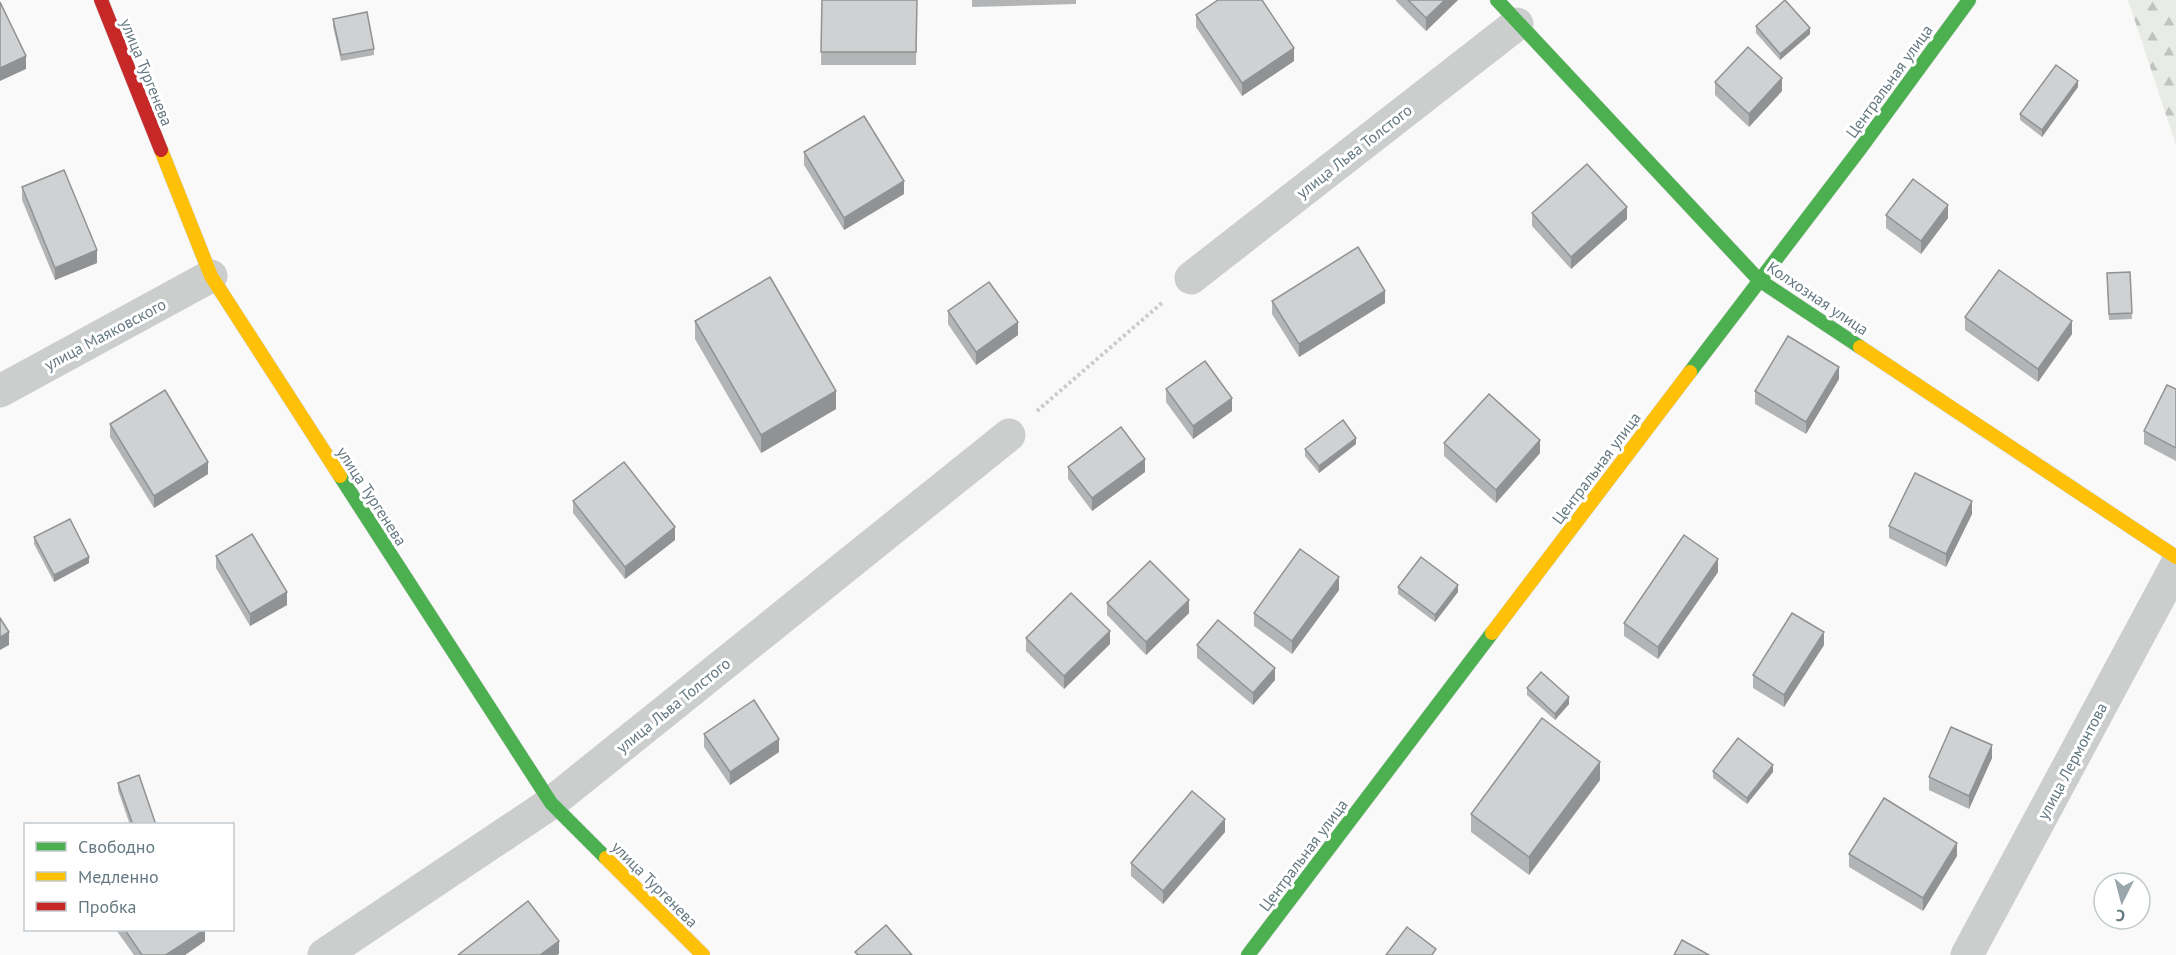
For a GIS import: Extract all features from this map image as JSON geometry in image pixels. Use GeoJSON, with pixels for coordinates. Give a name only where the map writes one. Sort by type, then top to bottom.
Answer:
{"type":"FeatureCollection","features":[{"type":"Feature","properties":{"kind":"street","name":"улица Тургенева"},"geometry":{"type":"LineString","coordinates":[[101,0],[211,276],[551,803],[703,955]]}},
{"type":"Feature","properties":{"kind":"street","name":"Центральная улица"},"geometry":{"type":"LineString","coordinates":[[1248,955],[1860,149],[1969,0]]}},
{"type":"Feature","properties":{"kind":"street","name":"Колхозная улица"},"geometry":{"type":"LineString","coordinates":[[1507,12],[1759,280],[2176,557]]}},
{"type":"Feature","properties":{"kind":"street","name":"улица Льва Толстого"},"geometry":{"type":"LineString","coordinates":[[1191,278],[1507,12]]}},
{"type":"Feature","properties":{"kind":"street","name":"улица Маяковского"},"geometry":{"type":"LineString","coordinates":[[0,391],[211,276]]}},
{"type":"Feature","properties":{"kind":"street","name":"улица Льва Толстого"},"geometry":{"type":"LineString","coordinates":[[324,955],[551,803],[1009,435]]}},
{"type":"Feature","properties":{"kind":"street","name":"улица Лермонтова"},"geometry":{"type":"LineString","coordinates":[[1967,955],[2176,566]]}},
{"type":"Feature","properties":{"kind":"path"},"geometry":{"type":"LineString","coordinates":[[1009,435],[1191,278]]}},
{"type":"Feature","properties":{"kind":"green space"},"geometry":{"type":"Polygon","coordinates":[[[2128,0],[2176,0],[2176,145],[2128,0]]]}},
{"type":"Feature","properties":{"kind":"building"},"geometry":{"type":"Polygon","coordinates":[[[822,0],[917,0],[916,52],[821,52],[822,0]]]}},
{"type":"Feature","properties":{"kind":"building"},"geometry":{"type":"Polygon","coordinates":[[[1218,0],[1262,0],[1294,48],[1242,83],[1196,15],[1218,0]]]}},
{"type":"Feature","properties":{"kind":"building"},"geometry":{"type":"Polygon","coordinates":[[[1408,0],[1445,0],[1426,18],[1408,0]]]}},
{"type":"Feature","properties":{"kind":"building"},"geometry":{"type":"Polygon","coordinates":[[[1785,0],[1810,28],[1780,54],[1756,26],[1785,0]]]}},
{"type":"Feature","properties":{"kind":"building"},"geometry":{"type":"Polygon","coordinates":[[[0,2],[26,56],[0,68],[0,2]]]}},
{"type":"Feature","properties":{"kind":"building"},"geometry":{"type":"Polygon","coordinates":[[[367,12],[374,49],[341,55],[333,19],[367,12]]]}},
{"type":"Feature","properties":{"kind":"building"},"geometry":{"type":"Polygon","coordinates":[[[1748,47],[1782,78],[1749,114],[1715,82],[1748,47]]]}},
{"type":"Feature","properties":{"kind":"building"},"geometry":{"type":"Polygon","coordinates":[[[2056,65],[2078,81],[2042,130],[2020,114],[2056,65]]]}},
{"type":"Feature","properties":{"kind":"building"},"geometry":{"type":"Polygon","coordinates":[[[864,116],[904,181],[844,218],[804,152],[864,116]]]}},
{"type":"Feature","properties":{"kind":"building"},"geometry":{"type":"Polygon","coordinates":[[[1587,164],[1627,207],[1571,257],[1532,213],[1587,164]]]}},
{"type":"Feature","properties":{"kind":"building"},"geometry":{"type":"Polygon","coordinates":[[[64,170],[97,250],[55,268],[22,187],[64,170]]]}},
{"type":"Feature","properties":{"kind":"building"},"geometry":{"type":"Polygon","coordinates":[[[1913,179],[1948,205],[1921,241],[1886,215],[1913,179]]]}},
{"type":"Feature","properties":{"kind":"building"},"geometry":{"type":"Polygon","coordinates":[[[1358,247],[1385,291],[1299,344],[1272,301],[1358,247]]]}},
{"type":"Feature","properties":{"kind":"building"},"geometry":{"type":"Polygon","coordinates":[[[1999,270],[2072,321],[2038,369],[1965,317],[1999,270]]]}},
{"type":"Feature","properties":{"kind":"building"},"geometry":{"type":"Polygon","coordinates":[[[2130,272],[2132,313],[2109,314],[2107,273],[2130,272]]]}},
{"type":"Feature","properties":{"kind":"building"},"geometry":{"type":"Polygon","coordinates":[[[770,277],[836,391],[761,435],[695,321],[770,277]]]}},
{"type":"Feature","properties":{"kind":"building"},"geometry":{"type":"Polygon","coordinates":[[[989,282],[1018,322],[976,352],[948,311],[989,282]]]}},
{"type":"Feature","properties":{"kind":"building"},"geometry":{"type":"Polygon","coordinates":[[[1788,336],[1839,367],[1806,422],[1755,391],[1788,336]]]}},
{"type":"Feature","properties":{"kind":"building"},"geometry":{"type":"Polygon","coordinates":[[[1205,361],[1232,398],[1193,426],[1166,389],[1205,361]]]}},
{"type":"Feature","properties":{"kind":"building"},"geometry":{"type":"Polygon","coordinates":[[[2167,385],[2176,389],[2176,448],[2144,431],[2167,385]]]}},
{"type":"Feature","properties":{"kind":"building"},"geometry":{"type":"Polygon","coordinates":[[[165,390],[208,462],[154,496],[110,424],[165,390]]]}},
{"type":"Feature","properties":{"kind":"building"},"geometry":{"type":"Polygon","coordinates":[[[1489,394],[1540,440],[1496,490],[1444,443],[1489,394]]]}},
{"type":"Feature","properties":{"kind":"building"},"geometry":{"type":"Polygon","coordinates":[[[1343,420],[1356,438],[1319,466],[1305,449],[1343,420]]]}},
{"type":"Feature","properties":{"kind":"building"},"geometry":{"type":"Polygon","coordinates":[[[1121,427],[1145,459],[1092,498],[1068,467],[1121,427]]]}},
{"type":"Feature","properties":{"kind":"building"},"geometry":{"type":"Polygon","coordinates":[[[624,462],[675,527],[625,567],[573,501],[624,462]]]}},
{"type":"Feature","properties":{"kind":"building"},"geometry":{"type":"Polygon","coordinates":[[[1915,473],[1972,501],[1946,554],[1889,526],[1915,473]]]}},
{"type":"Feature","properties":{"kind":"building"},"geometry":{"type":"Polygon","coordinates":[[[70,519],[89,557],[54,575],[34,537],[70,519]]]}},
{"type":"Feature","properties":{"kind":"building"},"geometry":{"type":"Polygon","coordinates":[[[252,534],[287,592],[250,614],[216,556],[252,534]]]}},
{"type":"Feature","properties":{"kind":"building"},"geometry":{"type":"Polygon","coordinates":[[[1684,535],[1718,559],[1658,647],[1624,623],[1684,535]]]}},
{"type":"Feature","properties":{"kind":"building"},"geometry":{"type":"Polygon","coordinates":[[[1300,549],[1339,577],[1292,641],[1254,613],[1300,549]]]}},
{"type":"Feature","properties":{"kind":"building"},"geometry":{"type":"Polygon","coordinates":[[[1421,557],[1458,585],[1435,615],[1398,587],[1421,557]]]}},
{"type":"Feature","properties":{"kind":"building"},"geometry":{"type":"Polygon","coordinates":[[[1150,561],[1189,600],[1146,642],[1107,603],[1150,561]]]}},
{"type":"Feature","properties":{"kind":"building"},"geometry":{"type":"Polygon","coordinates":[[[1071,593],[1110,631],[1064,676],[1026,638],[1071,593]]]}},
{"type":"Feature","properties":{"kind":"building"},"geometry":{"type":"Polygon","coordinates":[[[1792,613],[1824,632],[1784,695],[1753,675],[1792,613]]]}},
{"type":"Feature","properties":{"kind":"building"},"geometry":{"type":"Polygon","coordinates":[[[0,618],[9,632],[0,637],[0,618]]]}},
{"type":"Feature","properties":{"kind":"building"},"geometry":{"type":"Polygon","coordinates":[[[1218,620],[1275,668],[1253,693],[1197,645],[1218,620]]]}},
{"type":"Feature","properties":{"kind":"building"},"geometry":{"type":"Polygon","coordinates":[[[1541,672],[1569,697],[1555,714],[1527,688],[1541,672]]]}},
{"type":"Feature","properties":{"kind":"building"},"geometry":{"type":"Polygon","coordinates":[[[754,700],[779,739],[730,772],[704,734],[754,700]]]}},
{"type":"Feature","properties":{"kind":"building"},"geometry":{"type":"Polygon","coordinates":[[[1542,718],[1600,762],[1529,857],[1471,814],[1542,718]]]}},
{"type":"Feature","properties":{"kind":"building"},"geometry":{"type":"Polygon","coordinates":[[[1951,727],[1992,745],[1969,796],[1929,777],[1951,727]]]}},
{"type":"Feature","properties":{"kind":"building"},"geometry":{"type":"Polygon","coordinates":[[[1738,738],[1773,765],[1747,798],[1713,771],[1738,738]]]}},
{"type":"Feature","properties":{"kind":"building"},"geometry":{"type":"Polygon","coordinates":[[[139,775],[155,823],[132,823],[118,783],[139,775]]]}},
{"type":"Feature","properties":{"kind":"building"},"geometry":{"type":"Polygon","coordinates":[[[1192,791],[1225,819],[1163,891],[1131,863],[1192,791]]]}},
{"type":"Feature","properties":{"kind":"building"},"geometry":{"type":"Polygon","coordinates":[[[1884,798],[1957,843],[1923,898],[1849,854],[1884,798]]]}},
{"type":"Feature","properties":{"kind":"building"},"geometry":{"type":"Polygon","coordinates":[[[528,901],[559,941],[540,955],[458,955],[528,901]]]}},
{"type":"Feature","properties":{"kind":"building"},"geometry":{"type":"Polygon","coordinates":[[[886,925],[912,955],[858,955],[855,952],[886,925]]]}},
{"type":"Feature","properties":{"kind":"building"},"geometry":{"type":"Polygon","coordinates":[[[1407,927],[1436,949],[1432,955],[1386,955],[1407,927]]]}},
{"type":"Feature","properties":{"kind":"building"},"geometry":{"type":"Polygon","coordinates":[[[126,931],[202,931],[166,955],[142,955],[126,931]]]}},
{"type":"Feature","properties":{"kind":"building"},"geometry":{"type":"Polygon","coordinates":[[[1682,940],[1709,955],[1674,955],[1682,940]]]}},
{"type":"Feature","properties":{"kind":"traffic: fast"},"geometry":{"type":"LineString","coordinates":[[1497,0],[1759,280],[1860,347]]}},
{"type":"Feature","properties":{"kind":"traffic: fast"},"geometry":{"type":"LineString","coordinates":[[1690,372],[1860,149],[1969,0]]}},
{"type":"Feature","properties":{"kind":"traffic: fast"},"geometry":{"type":"LineString","coordinates":[[340,476],[551,803],[606,858]]}},
{"type":"Feature","properties":{"kind":"traffic: fast"},"geometry":{"type":"LineString","coordinates":[[1248,955],[1492,633]]}},
{"type":"Feature","properties":{"kind":"traffic: slow"},"geometry":{"type":"LineString","coordinates":[[161,150],[211,276],[340,476]]}},
{"type":"Feature","properties":{"kind":"traffic: slow"},"geometry":{"type":"LineString","coordinates":[[1860,347],[2176,557]]}},
{"type":"Feature","properties":{"kind":"traffic: slow"},"geometry":{"type":"LineString","coordinates":[[1492,633],[1690,372]]}},
{"type":"Feature","properties":{"kind":"traffic: slow"},"geometry":{"type":"LineString","coordinates":[[606,858],[703,955]]}},
{"type":"Feature","properties":{"kind":"traffic: jam"},"geometry":{"type":"LineString","coordinates":[[101,0],[161,150]]}}]}
